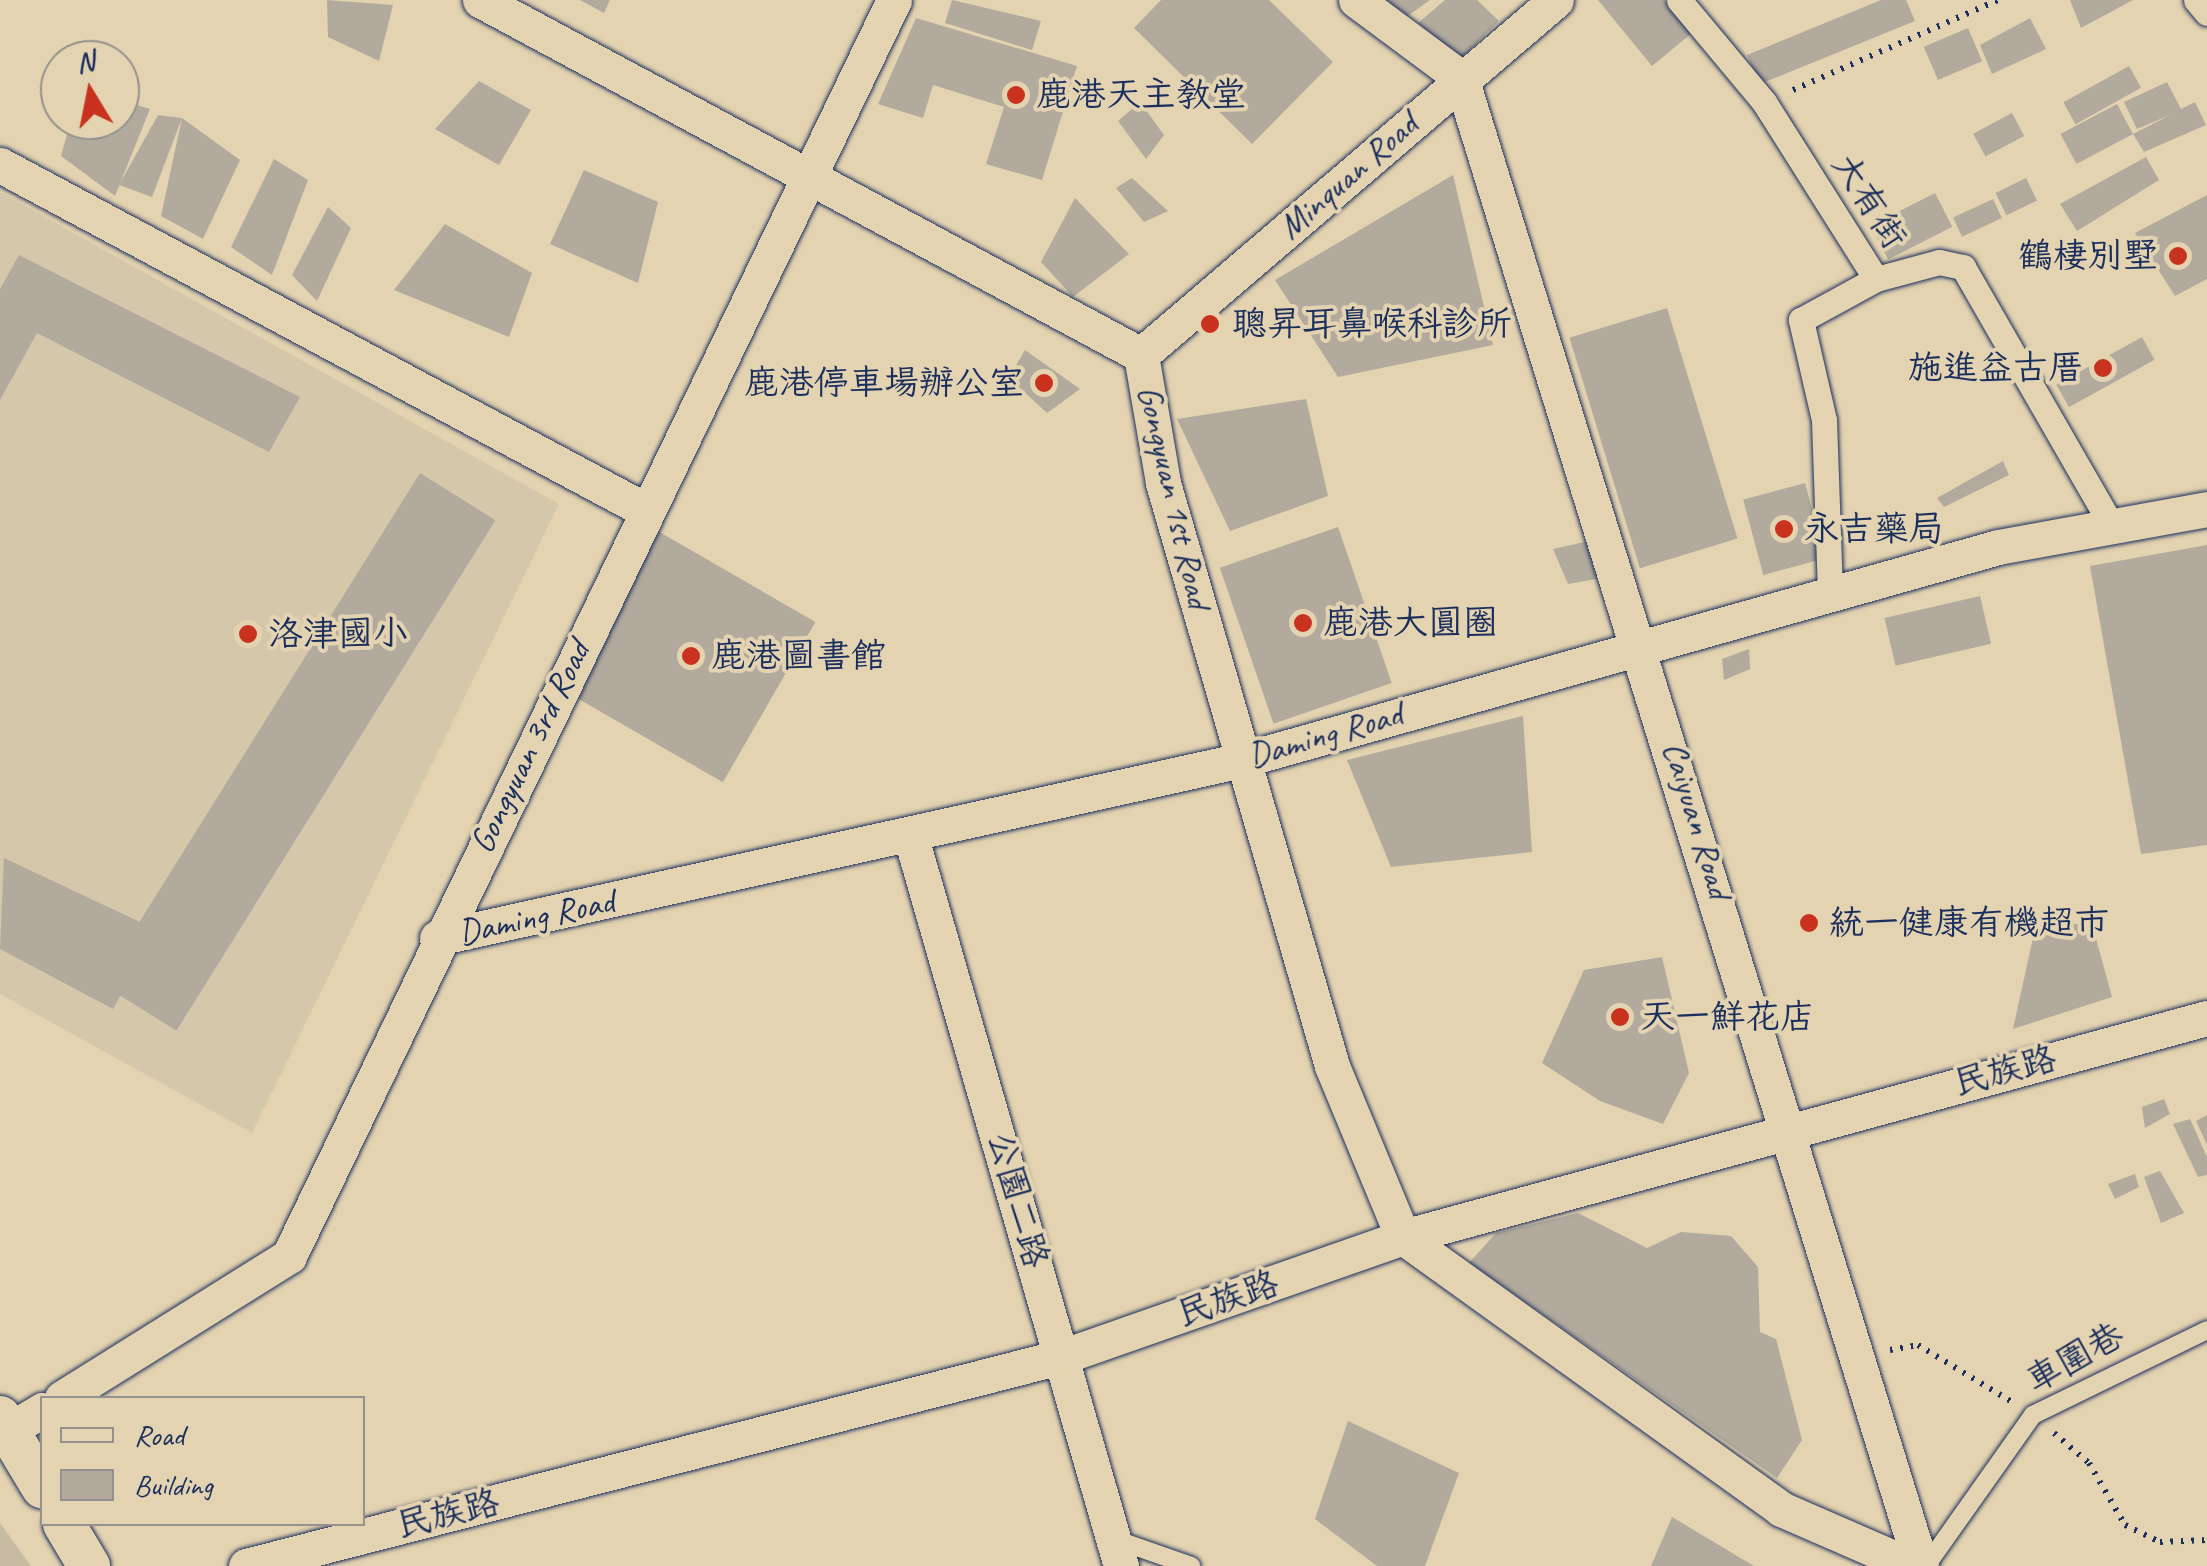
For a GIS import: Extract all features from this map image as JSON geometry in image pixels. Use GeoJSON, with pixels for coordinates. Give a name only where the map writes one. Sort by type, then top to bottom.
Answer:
{"type":"FeatureCollection","features":[{"type":"Feature","properties":{"kind":"street","name":"Gongyuan 1st Road"},"geometry":{"type":"LineString","coordinates":[[480,0],[1141,354],[1163,483],[1332,1066],[1403,1237]]}},
{"type":"Feature","properties":{"kind":"street","name":"Gongyuan 3rd Road"},"geometry":{"type":"LineString","coordinates":[[65,1396],[289,1256],[437,938],[894,0]]}},
{"type":"Feature","properties":{"kind":"street"},"geometry":{"type":"LineString","coordinates":[[1356,0],[1461,78]]}},
{"type":"Feature","properties":{"kind":"street","name":"Minquan Road"},"geometry":{"type":"LineString","coordinates":[[1141,354],[1556,0]]}},
{"type":"Feature","properties":{"kind":"street","name":"大有街"},"geometry":{"type":"LineString","coordinates":[[1679,0],[1764,102],[1876,279],[1939,262],[1963,267],[2110,524]]}},
{"type":"Feature","properties":{"kind":"street"},"geometry":{"type":"LineString","coordinates":[[2196,0],[2207,13]]}},
{"type":"Feature","properties":{"kind":"street","name":"Caiyuan Road"},"geometry":{"type":"LineString","coordinates":[[1461,78],[1793,1128],[1924,1566]]}},
{"type":"Feature","properties":{"kind":"street"},"geometry":{"type":"LineString","coordinates":[[0,165],[645,510]]}},
{"type":"Feature","properties":{"kind":"street"},"geometry":{"type":"LineString","coordinates":[[1830,592],[1824,420],[1801,320],[1876,279]]}},
{"type":"Feature","properties":{"kind":"street","name":"Daming Road"},"geometry":{"type":"LineString","coordinates":[[437,938],[1242,760],[1641,642],[1830,592],[2110,524],[2207,509]]}},
{"type":"Feature","properties":{"kind":"street","name":"公園二路"},"geometry":{"type":"LineString","coordinates":[[910,834],[1064,1356],[1118,1559]]}},
{"type":"Feature","properties":{"kind":"street","name":"民族路"},"geometry":{"type":"LineString","coordinates":[[246,1566],[1064,1356],[1403,1237],[2207,1018]]}},
{"type":"Feature","properties":{"kind":"street"},"geometry":{"type":"LineString","coordinates":[[1403,1237],[1781,1509],[1912,1566]]}},
{"type":"Feature","properties":{"kind":"street"},"geometry":{"type":"LineString","coordinates":[[17,1419],[40,1482]]}},
{"type":"Feature","properties":{"kind":"street"},"geometry":{"type":"LineString","coordinates":[[65,1526],[88,1566]]}},
{"type":"Feature","properties":{"kind":"lane","name":"車圍巷"},"geometry":{"type":"LineString","coordinates":[[1924,1566],[2033,1415],[2207,1330]]}},
{"type":"Feature","properties":{"kind":"lane"},"geometry":{"type":"LineString","coordinates":[[1118,1559],[1191,1566]]}},
{"type":"Feature","properties":{"kind":"path"},"geometry":{"type":"LineString","coordinates":[[1764,102],[1998,0]]}},
{"type":"Feature","properties":{"kind":"shaded area","name":"洛津國小"},"geometry":{"type":"Polygon","coordinates":[[[0,192],[559,504],[252,1133],[0,994],[0,192]]]}},
{"type":"Feature","properties":{"kind":"shaded area"},"geometry":{"type":"Polygon","coordinates":[[[0,1523],[31,1566],[0,1566],[0,1523]]]}},
{"type":"Feature","properties":{"kind":"building"},"geometry":{"type":"Polygon","coordinates":[[[327,0],[393,5],[379,61],[328,37],[327,0]]]}},
{"type":"Feature","properties":{"kind":"building"},"geometry":{"type":"Polygon","coordinates":[[[580,0],[610,0],[604,13],[580,0]]]}},
{"type":"Feature","properties":{"kind":"building"},"geometry":{"type":"Polygon","coordinates":[[[952,0],[1041,21],[1032,50],[945,23],[952,0]]]}},
{"type":"Feature","properties":{"kind":"building"},"geometry":{"type":"Polygon","coordinates":[[[1161,0],[1269,0],[1333,62],[1252,144],[1134,28],[1161,0]]]}},
{"type":"Feature","properties":{"kind":"building"},"geometry":{"type":"Polygon","coordinates":[[[1372,0],[1430,0],[1399,22],[1372,0]]]}},
{"type":"Feature","properties":{"kind":"building"},"geometry":{"type":"Polygon","coordinates":[[[1445,0],[1477,0],[1499,21],[1461,58],[1418,23],[1445,0]]]}},
{"type":"Feature","properties":{"kind":"building"},"geometry":{"type":"Polygon","coordinates":[[[1598,0],[1664,0],[1692,33],[1652,66],[1598,0]]]}},
{"type":"Feature","properties":{"kind":"building"},"geometry":{"type":"Polygon","coordinates":[[[1881,0],[1906,0],[1915,21],[1760,84],[1747,55],[1881,0]]]}},
{"type":"Feature","properties":{"kind":"building"},"geometry":{"type":"Polygon","coordinates":[[[2070,0],[2133,0],[2081,28],[2070,0]]]}},
{"type":"Feature","properties":{"kind":"building","name":"鹿港天主教堂"},"geometry":{"type":"Polygon","coordinates":[[[916,18],[1077,66],[1042,180],[986,164],[1004,107],[933,85],[923,118],[878,104],[916,18]]]}},
{"type":"Feature","properties":{"kind":"building"},"geometry":{"type":"Polygon","coordinates":[[[2030,18],[2046,49],[1992,74],[1980,45],[2030,18]]]}},
{"type":"Feature","properties":{"kind":"building"},"geometry":{"type":"Polygon","coordinates":[[[1968,28],[1982,61],[1938,80],[1924,47],[1968,28]]]}},
{"type":"Feature","properties":{"kind":"building"},"geometry":{"type":"Polygon","coordinates":[[[2129,66],[2141,88],[2076,124],[2063,102],[2129,66]]]}},
{"type":"Feature","properties":{"kind":"building"},"geometry":{"type":"Polygon","coordinates":[[[479,81],[531,110],[499,165],[435,129],[479,81]]]}},
{"type":"Feature","properties":{"kind":"building"},"geometry":{"type":"Polygon","coordinates":[[[2167,82],[2181,109],[2195,102],[2206,125],[2144,152],[2133,134],[2170,115],[2137,129],[2124,102],[2167,82]]]}},
{"type":"Feature","properties":{"kind":"building"},"geometry":{"type":"Polygon","coordinates":[[[1140,102],[1164,135],[1146,159],[1118,121],[1140,102]]]}},
{"type":"Feature","properties":{"kind":"building"},"geometry":{"type":"Polygon","coordinates":[[[2117,104],[2133,134],[2076,164],[2060,134],[2117,104]]]}},
{"type":"Feature","properties":{"kind":"building"},"geometry":{"type":"Polygon","coordinates":[[[140,106],[150,109],[140,134],[140,106]]]}},
{"type":"Feature","properties":{"kind":"building"},"geometry":{"type":"Polygon","coordinates":[[[2012,113],[2024,136],[1985,157],[1973,134],[2012,113]]]}},
{"type":"Feature","properties":{"kind":"building"},"geometry":{"type":"Polygon","coordinates":[[[158,115],[182,118],[152,197],[119,185],[158,115]]]}},
{"type":"Feature","properties":{"kind":"building"},"geometry":{"type":"Polygon","coordinates":[[[182,118],[240,160],[203,239],[161,216],[182,118]]]}},
{"type":"Feature","properties":{"kind":"building"},"geometry":{"type":"Polygon","coordinates":[[[65,140],[138,140],[115,196],[61,156],[65,140]]]}},
{"type":"Feature","properties":{"kind":"building"},"geometry":{"type":"Polygon","coordinates":[[[2146,157],[2159,180],[2077,231],[2060,204],[2146,157]]]}},
{"type":"Feature","properties":{"kind":"building"},"geometry":{"type":"Polygon","coordinates":[[[274,159],[308,180],[272,275],[231,247],[274,159]]]}},
{"type":"Feature","properties":{"kind":"building"},"geometry":{"type":"Polygon","coordinates":[[[584,170],[658,202],[638,283],[550,244],[584,170]]]}},
{"type":"Feature","properties":{"kind":"building"},"geometry":{"type":"Polygon","coordinates":[[[1453,175],[1493,345],[1338,377],[1275,280],[1453,175]]]}},
{"type":"Feature","properties":{"kind":"building"},"geometry":{"type":"Polygon","coordinates":[[[1132,178],[1168,211],[1144,222],[1116,188],[1132,178]]]}},
{"type":"Feature","properties":{"kind":"building"},"geometry":{"type":"Polygon","coordinates":[[[2026,178],[2037,200],[2006,215],[1995,193],[2026,178]]]}},
{"type":"Feature","properties":{"kind":"building"},"geometry":{"type":"Polygon","coordinates":[[[1935,193],[1952,227],[1888,260],[1871,226],[1935,193]]]}},
{"type":"Feature","properties":{"kind":"building","name":"鶴棲別墅"},"geometry":{"type":"Polygon","coordinates":[[[2207,195],[2207,279],[2175,296],[2135,233],[2207,195]]]}},
{"type":"Feature","properties":{"kind":"building"},"geometry":{"type":"Polygon","coordinates":[[[1075,198],[1129,254],[1073,297],[1041,262],[1075,198]]]}},
{"type":"Feature","properties":{"kind":"building"},"geometry":{"type":"Polygon","coordinates":[[[1993,199],[2002,218],[1962,237],[1953,218],[1993,199]]]}},
{"type":"Feature","properties":{"kind":"building"},"geometry":{"type":"Polygon","coordinates":[[[328,207],[351,228],[317,301],[292,275],[328,207]]]}},
{"type":"Feature","properties":{"kind":"building"},"geometry":{"type":"Polygon","coordinates":[[[445,224],[532,273],[509,337],[394,290],[445,224]]]}},
{"type":"Feature","properties":{"kind":"building"},"geometry":{"type":"Polygon","coordinates":[[[19,255],[300,397],[269,452],[37,333],[0,400],[0,289],[19,255]]]}},
{"type":"Feature","properties":{"kind":"building"},"geometry":{"type":"Polygon","coordinates":[[[1667,308],[1737,538],[1640,568],[1569,338],[1667,308]]]}},
{"type":"Feature","properties":{"kind":"building","name":"施進益古厝"},"geometry":{"type":"Polygon","coordinates":[[[2142,337],[2155,360],[2069,407],[2056,385],[2142,337]]]}},
{"type":"Feature","properties":{"kind":"building","name":"鹿港停車場辦公室"},"geometry":{"type":"Polygon","coordinates":[[[1025,350],[1080,389],[1047,413],[1009,378],[1025,350]]]}},
{"type":"Feature","properties":{"kind":"building"},"geometry":{"type":"Polygon","coordinates":[[[1306,399],[1328,496],[1230,531],[1177,419],[1306,399]]]}},
{"type":"Feature","properties":{"kind":"building"},"geometry":{"type":"Polygon","coordinates":[[[2003,461],[2009,475],[1944,507],[1937,498],[2003,461]]]}},
{"type":"Feature","properties":{"kind":"building"},"geometry":{"type":"Polygon","coordinates":[[[420,473],[495,520],[176,1031],[101,984],[420,473]]]}},
{"type":"Feature","properties":{"kind":"building","name":"永吉藥局"},"geometry":{"type":"Polygon","coordinates":[[[1805,483],[1825,558],[1763,575],[1743,500],[1805,483]]]}},
{"type":"Feature","properties":{"kind":"building","name":"鹿港大圓圈"},"geometry":{"type":"Polygon","coordinates":[[[1338,527],[1392,683],[1274,724],[1220,568],[1338,527]]]}},
{"type":"Feature","properties":{"kind":"building","name":"鹿港圖書館"},"geometry":{"type":"Polygon","coordinates":[[[656,530],[815,622],[723,782],[564,690],[656,530]]]}},
{"type":"Feature","properties":{"kind":"building"},"geometry":{"type":"Polygon","coordinates":[[[1594,540],[1608,577],[1568,584],[1553,549],[1594,540]]]}},
{"type":"Feature","properties":{"kind":"building"},"geometry":{"type":"Polygon","coordinates":[[[2207,545],[2207,845],[2141,854],[2090,566],[2207,545]]]}},
{"type":"Feature","properties":{"kind":"building"},"geometry":{"type":"Polygon","coordinates":[[[1980,596],[1991,644],[1896,666],[1885,618],[1980,596]]]}},
{"type":"Feature","properties":{"kind":"building"},"geometry":{"type":"Polygon","coordinates":[[[1749,649],[1750,669],[1724,680],[1722,659],[1749,649]]]}},
{"type":"Feature","properties":{"kind":"building"},"geometry":{"type":"Polygon","coordinates":[[[1523,716],[1532,852],[1391,867],[1347,760],[1523,716]]]}},
{"type":"Feature","properties":{"kind":"building"},"geometry":{"type":"Polygon","coordinates":[[[4,858],[157,930],[113,1009],[0,949],[4,858]]]}},
{"type":"Feature","properties":{"kind":"building"},"geometry":{"type":"Polygon","coordinates":[[[2036,924],[2092,924],[2112,997],[2013,1029],[2036,924]]]}},
{"type":"Feature","properties":{"kind":"building","name":"天一鮮花店"},"geometry":{"type":"Polygon","coordinates":[[[1662,957],[1689,1073],[1663,1124],[1600,1101],[1542,1063],[1584,970],[1662,957]]]}},
{"type":"Feature","properties":{"kind":"building"},"geometry":{"type":"Polygon","coordinates":[[[2164,1099],[2170,1114],[2145,1128],[2142,1107],[2164,1099]]]}},
{"type":"Feature","properties":{"kind":"building"},"geometry":{"type":"Polygon","coordinates":[[[2207,1115],[2207,1145],[2196,1121],[2207,1115]]]}},
{"type":"Feature","properties":{"kind":"building"},"geometry":{"type":"Polygon","coordinates":[[[2190,1119],[2207,1157],[2207,1175],[2198,1177],[2173,1124],[2190,1119]]]}},
{"type":"Feature","properties":{"kind":"building"},"geometry":{"type":"Polygon","coordinates":[[[2160,1171],[2184,1213],[2161,1223],[2144,1177],[2160,1171]]]}},
{"type":"Feature","properties":{"kind":"building"},"geometry":{"type":"Polygon","coordinates":[[[2135,1174],[2139,1187],[2115,1199],[2108,1184],[2135,1174]]]}},
{"type":"Feature","properties":{"kind":"building"},"geometry":{"type":"Polygon","coordinates":[[[1578,1213],[1647,1248],[1681,1232],[1731,1236],[1758,1267],[1760,1332],[1776,1339],[1802,1440],[1777,1478],[1469,1263],[1496,1233],[1578,1213]]]}},
{"type":"Feature","properties":{"kind":"building"},"geometry":{"type":"Polygon","coordinates":[[[1348,1421],[1459,1473],[1425,1566],[1377,1566],[1315,1519],[1348,1421]]]}},
{"type":"Feature","properties":{"kind":"building"},"geometry":{"type":"Polygon","coordinates":[[[1672,1517],[1754,1566],[1651,1566],[1672,1517]]]}},
{"type":"Feature","properties":{"kind":"place","name":"鹿港天主教堂"},"geometry":{"type":"Point","coordinates":[1016,95]}},
{"type":"Feature","properties":{"kind":"place","name":"鶴棲別墅"},"geometry":{"type":"Point","coordinates":[2178,256]}},
{"type":"Feature","properties":{"kind":"place","name":"聰昇耳鼻喉科診所"},"geometry":{"type":"Point","coordinates":[1210,324]}},
{"type":"Feature","properties":{"kind":"place","name":"施進益古厝"},"geometry":{"type":"Point","coordinates":[2103,368]}},
{"type":"Feature","properties":{"kind":"place","name":"鹿港停車場辦公室"},"geometry":{"type":"Point","coordinates":[1044,383]}},
{"type":"Feature","properties":{"kind":"place","name":"永吉藥局"},"geometry":{"type":"Point","coordinates":[1784,529]}},
{"type":"Feature","properties":{"kind":"place","name":"鹿港大圓圈"},"geometry":{"type":"Point","coordinates":[1303,623]}},
{"type":"Feature","properties":{"kind":"place","name":"洛津國小"},"geometry":{"type":"Point","coordinates":[248,634]}},
{"type":"Feature","properties":{"kind":"place","name":"鹿港圖書館"},"geometry":{"type":"Point","coordinates":[691,656]}},
{"type":"Feature","properties":{"kind":"place","name":"統一健康有機超市"},"geometry":{"type":"Point","coordinates":[1809,923]}},
{"type":"Feature","properties":{"kind":"place","name":"天一鮮花店"},"geometry":{"type":"Point","coordinates":[1620,1017]}}]}
